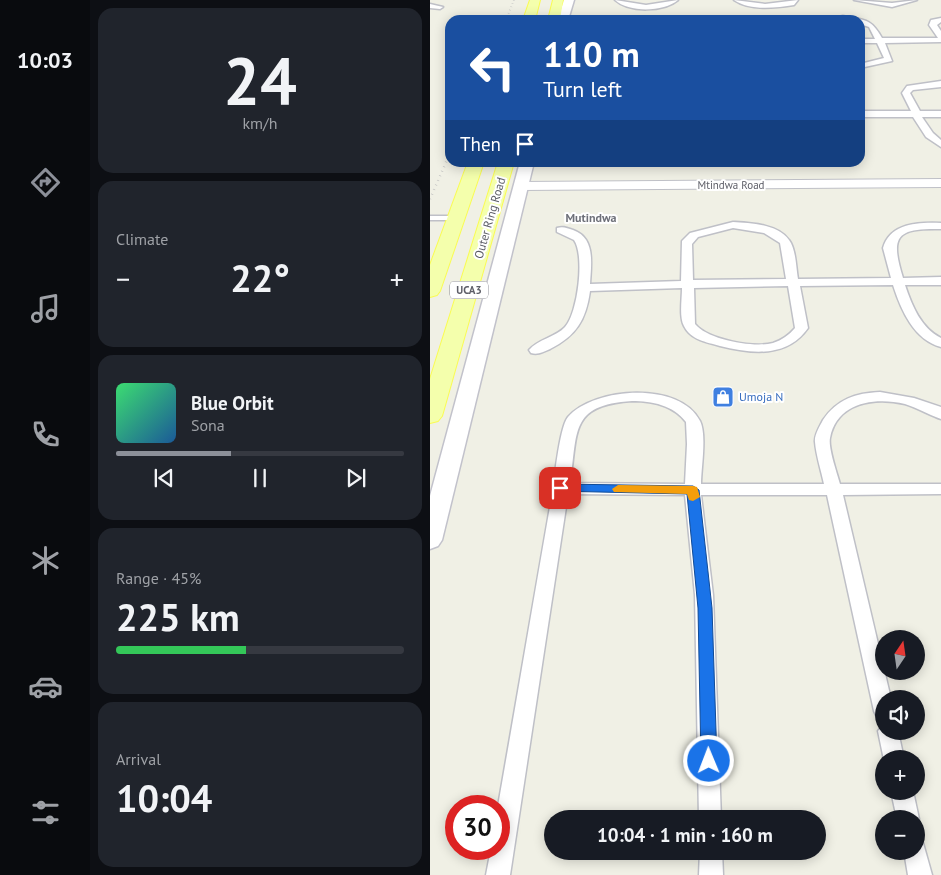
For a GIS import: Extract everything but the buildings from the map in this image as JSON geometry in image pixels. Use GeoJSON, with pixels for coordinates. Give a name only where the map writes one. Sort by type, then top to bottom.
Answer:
{"type":"FeatureCollection","features":[{"type":"Feature","properties":{"kind":"main road"},"geometry":{"type":"LineString","coordinates":[[530,15],[535,0]]}},
{"type":"Feature","properties":{"kind":"main road"},"geometry":{"type":"LineString","coordinates":[[555,15],[558,0]]}},
{"type":"Feature","properties":{"kind":"main road"},"geometry":{"type":"LineString","coordinates":[[564,15],[568,0]]}},
{"type":"Feature","properties":{"kind":"main road","name":"UCA3"},"geometry":{"type":"LineString","coordinates":[[430,291],[474,167]]}},
{"type":"Feature","properties":{"kind":"main road","name":"Outer Ring Road"},"geometry":{"type":"LineString","coordinates":[[430,416],[505,167]]}},
{"type":"Feature","properties":{"kind":"main road","name":"UCA3"},"geometry":{"type":"LineString","coordinates":[[430,540],[526,167]]}},
{"type":"Feature","properties":{"kind":"street"},"geometry":{"type":"LineString","coordinates":[[618,0],[625,4],[648,6],[676,0]]}},
{"type":"Feature","properties":{"kind":"street"},"geometry":{"type":"LineString","coordinates":[[737,0],[755,6],[770,6],[794,3],[795,0]]}},
{"type":"Feature","properties":{"kind":"street"},"geometry":{"type":"LineString","coordinates":[[857,0],[892,5],[914,0]]}},
{"type":"Feature","properties":{"kind":"street"},"geometry":{"type":"LineString","coordinates":[[430,6],[440,7]]}},
{"type":"Feature","properties":{"kind":"street"},"geometry":{"type":"LineString","coordinates":[[865,41],[941,39],[933,25],[934,22],[941,20]]}},
{"type":"Feature","properties":{"kind":"street"},"geometry":{"type":"LineString","coordinates":[[865,24],[872,26],[889,59],[865,65]]}},
{"type":"Feature","properties":{"kind":"street"},"geometry":{"type":"LineString","coordinates":[[941,84],[918,86],[907,90],[918,114],[935,141],[941,144]]}},
{"type":"Feature","properties":{"kind":"street"},"geometry":{"type":"LineString","coordinates":[[865,114],[941,114]]}},
{"type":"Feature","properties":{"kind":"street","name":"Mtindwa Road"},"geometry":{"type":"LineString","coordinates":[[521,186],[941,184]]}},
{"type":"Feature","properties":{"kind":"street"},"geometry":{"type":"LineString","coordinates":[[430,218],[455,218]]}},
{"type":"Feature","properties":{"kind":"street"},"geometry":{"type":"LineString","coordinates":[[733,225],[769,231],[781,237],[785,242],[792,282],[802,328],[798,334],[786,342],[765,349],[753,350],[702,337],[693,332],[689,324],[686,284],[686,243],[689,238],[733,225]]}},
{"type":"Feature","properties":{"kind":"street"},"geometry":{"type":"LineString","coordinates":[[941,226],[914,227],[896,235],[890,243],[897,280],[918,326],[941,343]]}},
{"type":"Feature","properties":{"kind":"street"},"geometry":{"type":"LineString","coordinates":[[536,350],[560,339],[574,328],[582,305],[585,258],[582,241],[578,236],[561,230]]}},
{"type":"Feature","properties":{"kind":"street"},"geometry":{"type":"LineString","coordinates":[[584,288],[686,284],[897,280],[941,281]]}},
{"type":"Feature","properties":{"kind":"street"},"geometry":{"type":"LineString","coordinates":[[879,690],[822,440],[826,424],[837,411],[855,400],[870,396],[893,397],[921,404],[941,414]]}},
{"type":"Feature","properties":{"kind":"street"},"geometry":{"type":"LineString","coordinates":[[498,875],[572,422],[581,410],[595,403],[617,398],[637,397],[658,400],[688,414],[695,423],[693,490],[705,608],[710,810]]}},
{"type":"Feature","properties":{"kind":"street"},"geometry":{"type":"LineString","coordinates":[[560,488],[693,490],[941,489]]}},
{"type":"Feature","properties":{"kind":"street"},"geometry":{"type":"LineString","coordinates":[[710,860],[711,875]]}},
{"type":"Feature","properties":{"kind":"street"},"geometry":{"type":"LineString","coordinates":[[917,860],[920,875]]}},
{"type":"Feature","properties":{"kind":"railway"},"geometry":{"type":"LineString","coordinates":[[508,15],[514,0]]}},
{"type":"Feature","properties":{"kind":"railway"},"geometry":{"type":"LineString","coordinates":[[430,199],[445,164]]}},
{"type":"Feature","properties":{"kind":"slow traffic"},"geometry":{"type":"LineString","coordinates":[[618,489],[693,490],[693,497]]}},
{"type":"Feature","properties":{"kind":"place","name":"Umoja N"},"geometry":{"type":"Point","coordinates":[723,397]}},
{"type":"Feature","properties":{"kind":"district","name":"Mutindwa"},"geometry":{"type":"Point","coordinates":[591,218]}},
{"type":"Feature","properties":{"kind":"route"},"geometry":{"type":"LineString","coordinates":[[560,488],[693,490],[705,608],[709,761]]}}]}
